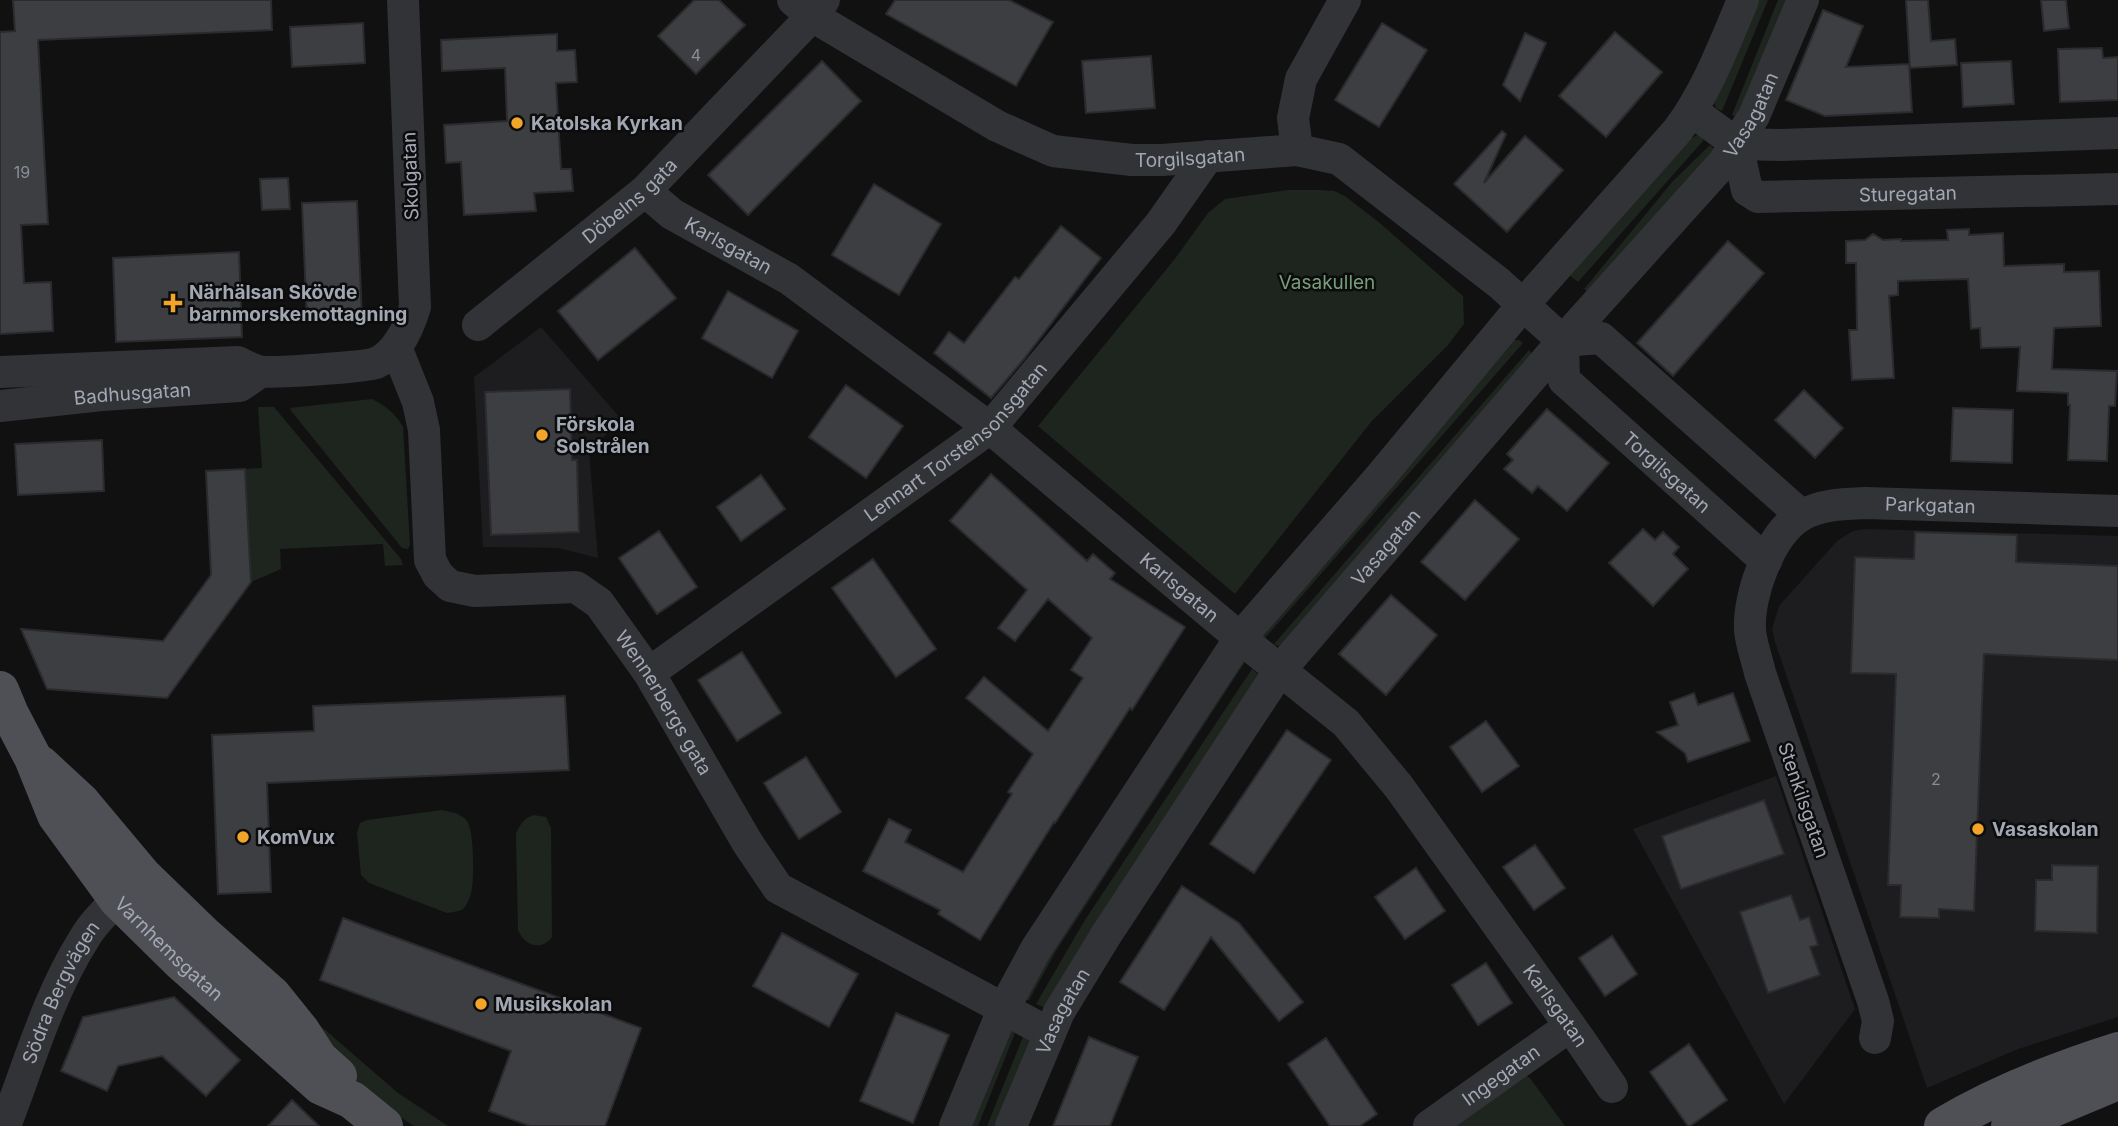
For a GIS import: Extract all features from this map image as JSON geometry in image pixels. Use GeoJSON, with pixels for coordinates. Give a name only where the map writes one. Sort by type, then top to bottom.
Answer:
{"type":"FeatureCollection","features":[{"type":"Feature","properties":{"kind":"main road","name":"Varnhemsgatan"},"geometry":{"type":"LineString","coordinates":[[0,690],[33,758],[81,802],[130,888],[203,934],[272,995],[302,1031],[319,1059],[337,1076],[352,1100],[384,1126]]}},
{"type":"Feature","properties":{"kind":"main road"},"geometry":{"type":"LineString","coordinates":[[1943,1126],[2055,1071],[2118,1051]]}},
{"type":"Feature","properties":{"kind":"main road"},"geometry":{"type":"LineString","coordinates":[[2010,1126],[2118,1081]]}},
{"type":"Feature","properties":{"kind":"street","name":"Skolgatan"},"geometry":{"type":"LineString","coordinates":[[396,347],[415,307],[403,0]]}},
{"type":"Feature","properties":{"kind":"street"},"geometry":{"type":"LineString","coordinates":[[1297,150],[1293,118],[1301,79],[1345,0]]}},
{"type":"Feature","properties":{"kind":"street"},"geometry":{"type":"LineString","coordinates":[[956,1126],[1003,1010],[1036,950],[1240,638],[1380,477],[1522,306],[1678,130],[1705,89],[1743,0]]}},
{"type":"Feature","properties":{"kind":"street","name":"Vasagatan"},"geometry":{"type":"LineString","coordinates":[[1011,1126],[1059,1012],[1106,935],[1280,670],[1563,341],[1723,163],[1754,116],[1803,0]]}},
{"type":"Feature","properties":{"kind":"street","name":"Torgilsgatan"},"geometry":{"type":"LineString","coordinates":[[810,5],[997,126],[1053,151],[1132,160],[1297,150],[1339,159],[1499,283],[1563,341],[1564,380],[1766,561]]}},
{"type":"Feature","properties":{"kind":"street","name":"Döbelns gata"},"geometry":{"type":"LineString","coordinates":[[478,325],[645,191],[810,5]]}},
{"type":"Feature","properties":{"kind":"street"},"geometry":{"type":"LineString","coordinates":[[1692,111],[1737,144],[1780,145],[2118,133]]}},
{"type":"Feature","properties":{"kind":"street","name":"Sturegatan"},"geometry":{"type":"LineString","coordinates":[[1737,144],[1747,190],[1758,197],[2118,189]]}},
{"type":"Feature","properties":{"kind":"street","name":"Lennart Torstensonsgatan"},"geometry":{"type":"LineString","coordinates":[[649,673],[990,428],[1161,223],[1208,156]]}},
{"type":"Feature","properties":{"kind":"street","name":"Karlsgatan"},"geometry":{"type":"LineString","coordinates":[[645,191],[672,214],[789,279],[990,428],[1240,638],[1346,723],[1399,787],[1612,1087]]}},
{"type":"Feature","properties":{"kind":"street"},"geometry":{"type":"LineString","coordinates":[[1563,341],[1601,338],[1801,515],[1781,536],[1766,561]]}},
{"type":"Feature","properties":{"kind":"street","name":"Badhusgatan"},"geometry":{"type":"LineString","coordinates":[[0,372],[238,362],[260,372],[346,367],[377,363],[396,347]]}},
{"type":"Feature","properties":{"kind":"street","name":"Wennerbergs gata"},"geometry":{"type":"LineString","coordinates":[[396,347],[418,402],[424,430],[430,560],[438,575],[450,586],[475,591],[576,587],[599,603],[649,673],[747,842],[778,888],[1049,1033]]}},
{"type":"Feature","properties":{"kind":"street","name":"Badhusgatan"},"geometry":{"type":"LineString","coordinates":[[0,405],[240,386],[260,372]]}},
{"type":"Feature","properties":{"kind":"street","name":"Parkgatan"},"geometry":{"type":"LineString","coordinates":[[1801,515],[1830,505],[1866,503],[2118,511]]}},
{"type":"Feature","properties":{"kind":"street","name":"Stenkilsgatan"},"geometry":{"type":"LineString","coordinates":[[1766,561],[1754,591],[1750,633],[1760,673],[1873,1001],[1878,1021],[1875,1038]]}},
{"type":"Feature","properties":{"kind":"street","name":"Södra Bergvägen"},"geometry":{"type":"LineString","coordinates":[[5,1126],[51,1003],[84,937],[130,888]]}},
{"type":"Feature","properties":{"kind":"street","name":"Ingegatan"},"geometry":{"type":"LineString","coordinates":[[1430,1126],[1570,1026]]}},
{"type":"Feature","properties":{"kind":"shaded area","name":"Förskola Solstrålen"},"geometry":{"type":"Polygon","coordinates":[[[541,327],[622,420],[589,451],[598,558],[558,548],[483,547],[474,377],[541,327]]]}},
{"type":"Feature","properties":{"kind":"shaded area","name":"Vasaskolan"},"geometry":{"type":"Polygon","coordinates":[[[1865,529],[2118,536],[2118,1017],[2018,1049],[1927,1088],[1772,629],[1779,606],[1837,541],[1853,531],[1865,529]]]}},
{"type":"Feature","properties":{"kind":"shaded area"},"geometry":{"type":"Polygon","coordinates":[[[1776,776],[1855,1009],[1784,1104],[1633,829],[1776,776]]]}},
{"type":"Feature","properties":{"kind":"green space"},"geometry":{"type":"Polygon","coordinates":[[[1756,0],[1768,0],[1722,111],[1716,108],[1714,103],[1756,0]]]}},
{"type":"Feature","properties":{"kind":"green space"},"geometry":{"type":"Polygon","coordinates":[[[1778,0],[1791,0],[1737,117],[1732,115],[1778,0]]]}},
{"type":"Feature","properties":{"kind":"green space"},"geometry":{"type":"Polygon","coordinates":[[[1699,134],[1703,136],[1703,141],[1578,282],[1569,275],[1683,143],[1699,134]]]}},
{"type":"Feature","properties":{"kind":"green space"},"geometry":{"type":"Polygon","coordinates":[[[1710,145],[1718,153],[1593,296],[1584,289],[1673,181],[1710,145]]]}},
{"type":"Feature","properties":{"kind":"green space","name":"Vasakullen"},"geometry":{"type":"Polygon","coordinates":[[[1288,190],[1334,191],[1345,196],[1463,296],[1464,324],[1448,345],[1371,422],[1235,594],[1038,426],[1174,260],[1208,213],[1225,199],[1288,190]]]}},
{"type":"Feature","properties":{"kind":"green space"},"geometry":{"type":"Polygon","coordinates":[[[1513,340],[1523,343],[1265,638],[1258,631],[1513,340]]]}},
{"type":"Feature","properties":{"kind":"green space"},"geometry":{"type":"Polygon","coordinates":[[[1529,350],[1535,357],[1281,647],[1274,644],[1529,350]]]}},
{"type":"Feature","properties":{"kind":"green space"},"geometry":{"type":"Polygon","coordinates":[[[372,399],[390,411],[403,427],[410,545],[408,549],[402,548],[290,408],[372,399]]]}},
{"type":"Feature","properties":{"kind":"green space"},"geometry":{"type":"Polygon","coordinates":[[[258,407],[274,407],[401,559],[403,565],[385,566],[383,544],[280,549],[281,569],[251,582],[245,469],[262,468],[258,407]]]}},
{"type":"Feature","properties":{"kind":"green space"},"geometry":{"type":"Polygon","coordinates":[[[1234,658],[1245,662],[1056,951],[1029,1000],[1025,1000],[1046,945],[1234,658]]]}},
{"type":"Feature","properties":{"kind":"green space"},"geometry":{"type":"Polygon","coordinates":[[[1252,669],[1258,674],[1258,682],[1047,1006],[1036,1004],[1083,923],[1252,669]]]}},
{"type":"Feature","properties":{"kind":"green space"},"geometry":{"type":"Polygon","coordinates":[[[442,810],[465,818],[471,834],[473,882],[463,909],[447,913],[369,883],[361,875],[357,833],[360,823],[442,810]]]}},
{"type":"Feature","properties":{"kind":"green space"},"geometry":{"type":"Polygon","coordinates":[[[534,815],[546,817],[551,828],[552,937],[548,942],[538,945],[524,940],[518,930],[516,834],[523,822],[534,815]]]}},
{"type":"Feature","properties":{"kind":"green space"},"geometry":{"type":"Polygon","coordinates":[[[301,1009],[398,1093],[448,1126],[414,1126],[393,1112],[333,1060],[301,1009]]]}},
{"type":"Feature","properties":{"kind":"green space"},"geometry":{"type":"Polygon","coordinates":[[[1017,1028],[978,1126],[970,1126],[1003,1032],[1017,1028]]]}},
{"type":"Feature","properties":{"kind":"green space"},"geometry":{"type":"Polygon","coordinates":[[[1025,1032],[1032,1036],[1000,1126],[987,1126],[1025,1032]]]}},
{"type":"Feature","properties":{"kind":"green space"},"geometry":{"type":"Polygon","coordinates":[[[1527,1076],[1565,1126],[1453,1126],[1527,1076]]]}},
{"type":"Feature","properties":{"kind":"building"},"geometry":{"type":"Polygon","coordinates":[[[13,0],[271,0],[272,30],[38,40],[48,224],[21,225],[24,283],[51,282],[53,331],[0,334],[0,32],[15,31],[13,0]]]}},
{"type":"Feature","properties":{"kind":"building"},"geometry":{"type":"Polygon","coordinates":[[[694,0],[719,0],[745,25],[696,74],[658,36],[694,0]]]}},
{"type":"Feature","properties":{"kind":"building"},"geometry":{"type":"Polygon","coordinates":[[[895,0],[1009,0],[1053,22],[1016,86],[886,14],[895,0]]]}},
{"type":"Feature","properties":{"kind":"building"},"geometry":{"type":"Polygon","coordinates":[[[1906,0],[1928,0],[1931,41],[1955,39],[1957,65],[1910,68],[1906,0]]]}},
{"type":"Feature","properties":{"kind":"building"},"geometry":{"type":"Polygon","coordinates":[[[2041,0],[2066,0],[2069,28],[2044,31],[2041,0]]]}},
{"type":"Feature","properties":{"kind":"building"},"geometry":{"type":"Polygon","coordinates":[[[1823,10],[1863,26],[1846,67],[1909,64],[1912,112],[1825,116],[1786,100],[1823,10]]]}},
{"type":"Feature","properties":{"kind":"building"},"geometry":{"type":"Polygon","coordinates":[[[363,23],[365,63],[292,67],[290,27],[363,23]]]}},
{"type":"Feature","properties":{"kind":"building"},"geometry":{"type":"Polygon","coordinates":[[[1382,23],[1427,50],[1379,127],[1335,100],[1382,23]]]}},
{"type":"Feature","properties":{"kind":"building"},"geometry":{"type":"Polygon","coordinates":[[[1615,32],[1662,72],[1606,137],[1559,96],[1615,32]]]}},
{"type":"Feature","properties":{"kind":"building"},"geometry":{"type":"Polygon","coordinates":[[[1525,33],[1546,43],[1520,101],[1503,85],[1525,33]]]}},
{"type":"Feature","properties":{"kind":"building","name":"Katolska Kyrkan"},"geometry":{"type":"Polygon","coordinates":[[[557,34],[557,51],[575,50],[577,82],[556,83],[561,169],[571,169],[573,191],[534,193],[536,211],[464,215],[461,162],[446,163],[444,125],[507,121],[505,68],[442,71],[441,40],[557,34]]]}},
{"type":"Feature","properties":{"kind":"building"},"geometry":{"type":"Polygon","coordinates":[[[2102,48],[2103,58],[2118,57],[2118,100],[2060,102],[2058,49],[2102,48]]]}},
{"type":"Feature","properties":{"kind":"building"},"geometry":{"type":"Polygon","coordinates":[[[1151,56],[1155,108],[1086,113],[1082,61],[1151,56]]]}},
{"type":"Feature","properties":{"kind":"building"},"geometry":{"type":"Polygon","coordinates":[[[822,61],[861,101],[748,215],[708,175],[822,61]]]}},
{"type":"Feature","properties":{"kind":"building"},"geometry":{"type":"Polygon","coordinates":[[[2011,61],[2014,104],[1963,107],[1961,63],[2011,61]]]}},
{"type":"Feature","properties":{"kind":"building"},"geometry":{"type":"Polygon","coordinates":[[[1502,131],[1506,134],[1484,183],[1525,136],[1563,170],[1507,232],[1454,184],[1502,131]]]}},
{"type":"Feature","properties":{"kind":"building"},"geometry":{"type":"Polygon","coordinates":[[[288,178],[290,209],[262,210],[260,179],[288,178]]]}},
{"type":"Feature","properties":{"kind":"building"},"geometry":{"type":"Polygon","coordinates":[[[874,184],[941,224],[899,295],[832,255],[874,184]]]}},
{"type":"Feature","properties":{"kind":"building"},"geometry":{"type":"Polygon","coordinates":[[[357,201],[362,319],[307,322],[302,203],[357,201]]]}},
{"type":"Feature","properties":{"kind":"building"},"geometry":{"type":"Polygon","coordinates":[[[1061,226],[1101,258],[991,398],[934,353],[949,332],[964,343],[1015,277],[1019,279],[1061,226]]]}},
{"type":"Feature","properties":{"kind":"building"},"geometry":{"type":"Polygon","coordinates":[[[1969,229],[1969,235],[2003,233],[2004,266],[2064,264],[2064,272],[2099,271],[2101,326],[2054,328],[2052,369],[2117,371],[2115,406],[2109,406],[2107,461],[2068,460],[2068,393],[2017,391],[2020,347],[1981,348],[1980,328],[1971,329],[1968,279],[1898,281],[1898,295],[1889,296],[1894,378],[1852,380],[1849,330],[1857,330],[1856,263],[1846,263],[1846,241],[1865,240],[1873,234],[1883,240],[1948,240],[1947,230],[1969,229]]]}},
{"type":"Feature","properties":{"kind":"building"},"geometry":{"type":"Polygon","coordinates":[[[1728,241],[1764,273],[1673,376],[1637,343],[1728,241]]]}},
{"type":"Feature","properties":{"kind":"building"},"geometry":{"type":"Polygon","coordinates":[[[635,248],[676,298],[598,360],[558,311],[635,248]]]}},
{"type":"Feature","properties":{"kind":"building"},"geometry":{"type":"Polygon","coordinates":[[[239,252],[242,337],[116,342],[113,258],[239,252]]]}},
{"type":"Feature","properties":{"kind":"building"},"geometry":{"type":"Polygon","coordinates":[[[728,291],[798,331],[772,378],[702,338],[728,291]]]}},
{"type":"Feature","properties":{"kind":"building"},"geometry":{"type":"Polygon","coordinates":[[[846,385],[903,426],[866,478],[809,437],[846,385]]]}},
{"type":"Feature","properties":{"kind":"building"},"geometry":{"type":"Polygon","coordinates":[[[570,389],[572,460],[577,460],[579,532],[491,535],[485,392],[570,389]]]}},
{"type":"Feature","properties":{"kind":"building"},"geometry":{"type":"Polygon","coordinates":[[[1804,390],[1843,428],[1815,458],[1775,420],[1804,390]]]}},
{"type":"Feature","properties":{"kind":"building"},"geometry":{"type":"Polygon","coordinates":[[[1953,408],[2013,410],[2012,463],[1951,461],[1953,408]]]}},
{"type":"Feature","properties":{"kind":"building"},"geometry":{"type":"Polygon","coordinates":[[[1547,409],[1609,463],[1567,511],[1538,486],[1532,493],[1504,469],[1513,460],[1507,454],[1547,409]]]}},
{"type":"Feature","properties":{"kind":"building"},"geometry":{"type":"Polygon","coordinates":[[[102,440],[104,491],[18,495],[15,444],[102,440]]]}},
{"type":"Feature","properties":{"kind":"building"},"geometry":{"type":"Polygon","coordinates":[[[245,469],[251,582],[167,698],[47,689],[21,629],[163,641],[211,575],[206,471],[245,469]]]}},
{"type":"Feature","properties":{"kind":"building"},"geometry":{"type":"Polygon","coordinates":[[[991,474],[1087,561],[1093,554],[1115,573],[1110,579],[1185,627],[1132,710],[1130,708],[1054,822],[980,940],[938,914],[940,910],[863,871],[889,819],[911,830],[905,842],[963,872],[1012,794],[1008,792],[1033,754],[966,698],[984,677],[1048,731],[1083,678],[1071,670],[1092,638],[1048,599],[1015,641],[998,628],[1027,590],[950,521],[991,474]]]}},
{"type":"Feature","properties":{"kind":"building"},"geometry":{"type":"Polygon","coordinates":[[[761,475],[785,509],[741,541],[717,507],[761,475]]]}},
{"type":"Feature","properties":{"kind":"building"},"geometry":{"type":"Polygon","coordinates":[[[1475,500],[1519,539],[1465,600],[1421,562],[1475,500]]]}},
{"type":"Feature","properties":{"kind":"building"},"geometry":{"type":"Polygon","coordinates":[[[1643,529],[1655,540],[1663,532],[1679,547],[1673,554],[1688,569],[1653,606],[1609,563],[1643,529]]]}},
{"type":"Feature","properties":{"kind":"building"},"geometry":{"type":"Polygon","coordinates":[[[659,531],[697,587],[657,614],[619,558],[659,531]]]}},
{"type":"Feature","properties":{"kind":"building"},"geometry":{"type":"Polygon","coordinates":[[[1915,532],[2017,535],[2016,562],[2118,566],[2118,660],[1984,654],[1974,911],[1939,909],[1939,918],[1900,917],[1901,885],[1888,885],[1896,674],[1851,673],[1855,557],[1914,559],[1915,532]]]}},
{"type":"Feature","properties":{"kind":"building"},"geometry":{"type":"Polygon","coordinates":[[[873,559],[936,649],[896,677],[832,588],[873,559]]]}},
{"type":"Feature","properties":{"kind":"building"},"geometry":{"type":"Polygon","coordinates":[[[1391,595],[1437,635],[1386,695],[1339,654],[1391,595]]]}},
{"type":"Feature","properties":{"kind":"building"},"geometry":{"type":"Polygon","coordinates":[[[742,652],[781,713],[737,741],[698,680],[742,652]]]}},
{"type":"Feature","properties":{"kind":"building"},"geometry":{"type":"Polygon","coordinates":[[[1694,693],[1698,705],[1733,693],[1750,741],[1688,762],[1685,753],[1657,732],[1678,725],[1670,702],[1694,693]]]}},
{"type":"Feature","properties":{"kind":"building","name":"KomVux"},"geometry":{"type":"Polygon","coordinates":[[[565,696],[569,770],[267,783],[271,892],[218,894],[212,735],[314,731],[313,706],[565,696]]]}},
{"type":"Feature","properties":{"kind":"building"},"geometry":{"type":"Polygon","coordinates":[[[1486,721],[1519,766],[1482,792],[1450,747],[1486,721]]]}},
{"type":"Feature","properties":{"kind":"building"},"geometry":{"type":"Polygon","coordinates":[[[1287,730],[1331,760],[1254,873],[1210,844],[1287,730]]]}},
{"type":"Feature","properties":{"kind":"building"},"geometry":{"type":"Polygon","coordinates":[[[806,757],[841,812],[799,839],[764,783],[806,757]]]}},
{"type":"Feature","properties":{"kind":"building"},"geometry":{"type":"Polygon","coordinates":[[[1764,800],[1784,854],[1681,889],[1662,836],[1764,800]]]}},
{"type":"Feature","properties":{"kind":"building"},"geometry":{"type":"Polygon","coordinates":[[[1535,845],[1565,888],[1534,910],[1503,867],[1535,845]]]}},
{"type":"Feature","properties":{"kind":"building"},"geometry":{"type":"Polygon","coordinates":[[[2052,865],[2098,866],[2097,933],[2035,931],[2036,880],[2052,880],[2052,865]]]}},
{"type":"Feature","properties":{"kind":"building"},"geometry":{"type":"Polygon","coordinates":[[[1416,868],[1445,911],[1405,939],[1375,897],[1416,868]]]}},
{"type":"Feature","properties":{"kind":"building"},"geometry":{"type":"Polygon","coordinates":[[[1182,886],[1239,923],[1303,1002],[1279,1021],[1211,937],[1164,1010],[1120,982],[1182,886]]]}},
{"type":"Feature","properties":{"kind":"building"},"geometry":{"type":"Polygon","coordinates":[[[1791,895],[1800,920],[1809,917],[1818,945],[1810,947],[1820,975],[1768,993],[1740,912],[1791,895]]]}},
{"type":"Feature","properties":{"kind":"building","name":"Musikskolan"},"geometry":{"type":"Polygon","coordinates":[[[343,918],[641,1028],[605,1126],[530,1126],[489,1111],[511,1051],[320,980],[343,918]]]}},
{"type":"Feature","properties":{"kind":"building"},"geometry":{"type":"Polygon","coordinates":[[[782,933],[858,974],[829,1027],[753,986],[782,933]]]}},
{"type":"Feature","properties":{"kind":"building"},"geometry":{"type":"Polygon","coordinates":[[[1612,936],[1637,974],[1605,996],[1579,958],[1612,936]]]}},
{"type":"Feature","properties":{"kind":"building"},"geometry":{"type":"Polygon","coordinates":[[[1486,963],[1512,1003],[1478,1025],[1452,985],[1486,963]]]}},
{"type":"Feature","properties":{"kind":"building"},"geometry":{"type":"Polygon","coordinates":[[[174,997],[240,1060],[206,1096],[162,1056],[118,1066],[107,1091],[61,1071],[83,1017],[174,997]]]}},
{"type":"Feature","properties":{"kind":"building"},"geometry":{"type":"Polygon","coordinates":[[[896,1013],[949,1035],[913,1123],[860,1101],[896,1013]]]}},
{"type":"Feature","properties":{"kind":"building"},"geometry":{"type":"Polygon","coordinates":[[[1089,1037],[1138,1057],[1110,1126],[1053,1126],[1089,1037]]]}},
{"type":"Feature","properties":{"kind":"building"},"geometry":{"type":"Polygon","coordinates":[[[1326,1038],[1377,1114],[1360,1126],[1330,1126],[1288,1064],[1326,1038]]]}},
{"type":"Feature","properties":{"kind":"building"},"geometry":{"type":"Polygon","coordinates":[[[1689,1044],[1727,1100],[1688,1126],[1650,1072],[1689,1044]]]}},
{"type":"Feature","properties":{"kind":"building"},"geometry":{"type":"Polygon","coordinates":[[[292,1100],[319,1126],[268,1126],[292,1100]]]}},
{"type":"Feature","properties":{"kind":"place","name":"Katolska Kyrkan"},"geometry":{"type":"Point","coordinates":[517,123]}},
{"type":"Feature","properties":{"kind":"place","name":"Närhälsan Skövde barnmorskemottagning"},"geometry":{"type":"Point","coordinates":[173,303]}},
{"type":"Feature","properties":{"kind":"place","name":"Förskola Solstrålen"},"geometry":{"type":"Point","coordinates":[542,435]}},
{"type":"Feature","properties":{"kind":"place","name":"Vasaskolan"},"geometry":{"type":"Point","coordinates":[1978,829]}},
{"type":"Feature","properties":{"kind":"place","name":"KomVux"},"geometry":{"type":"Point","coordinates":[243,837]}},
{"type":"Feature","properties":{"kind":"place","name":"Musikskolan"},"geometry":{"type":"Point","coordinates":[481,1004]}}]}
